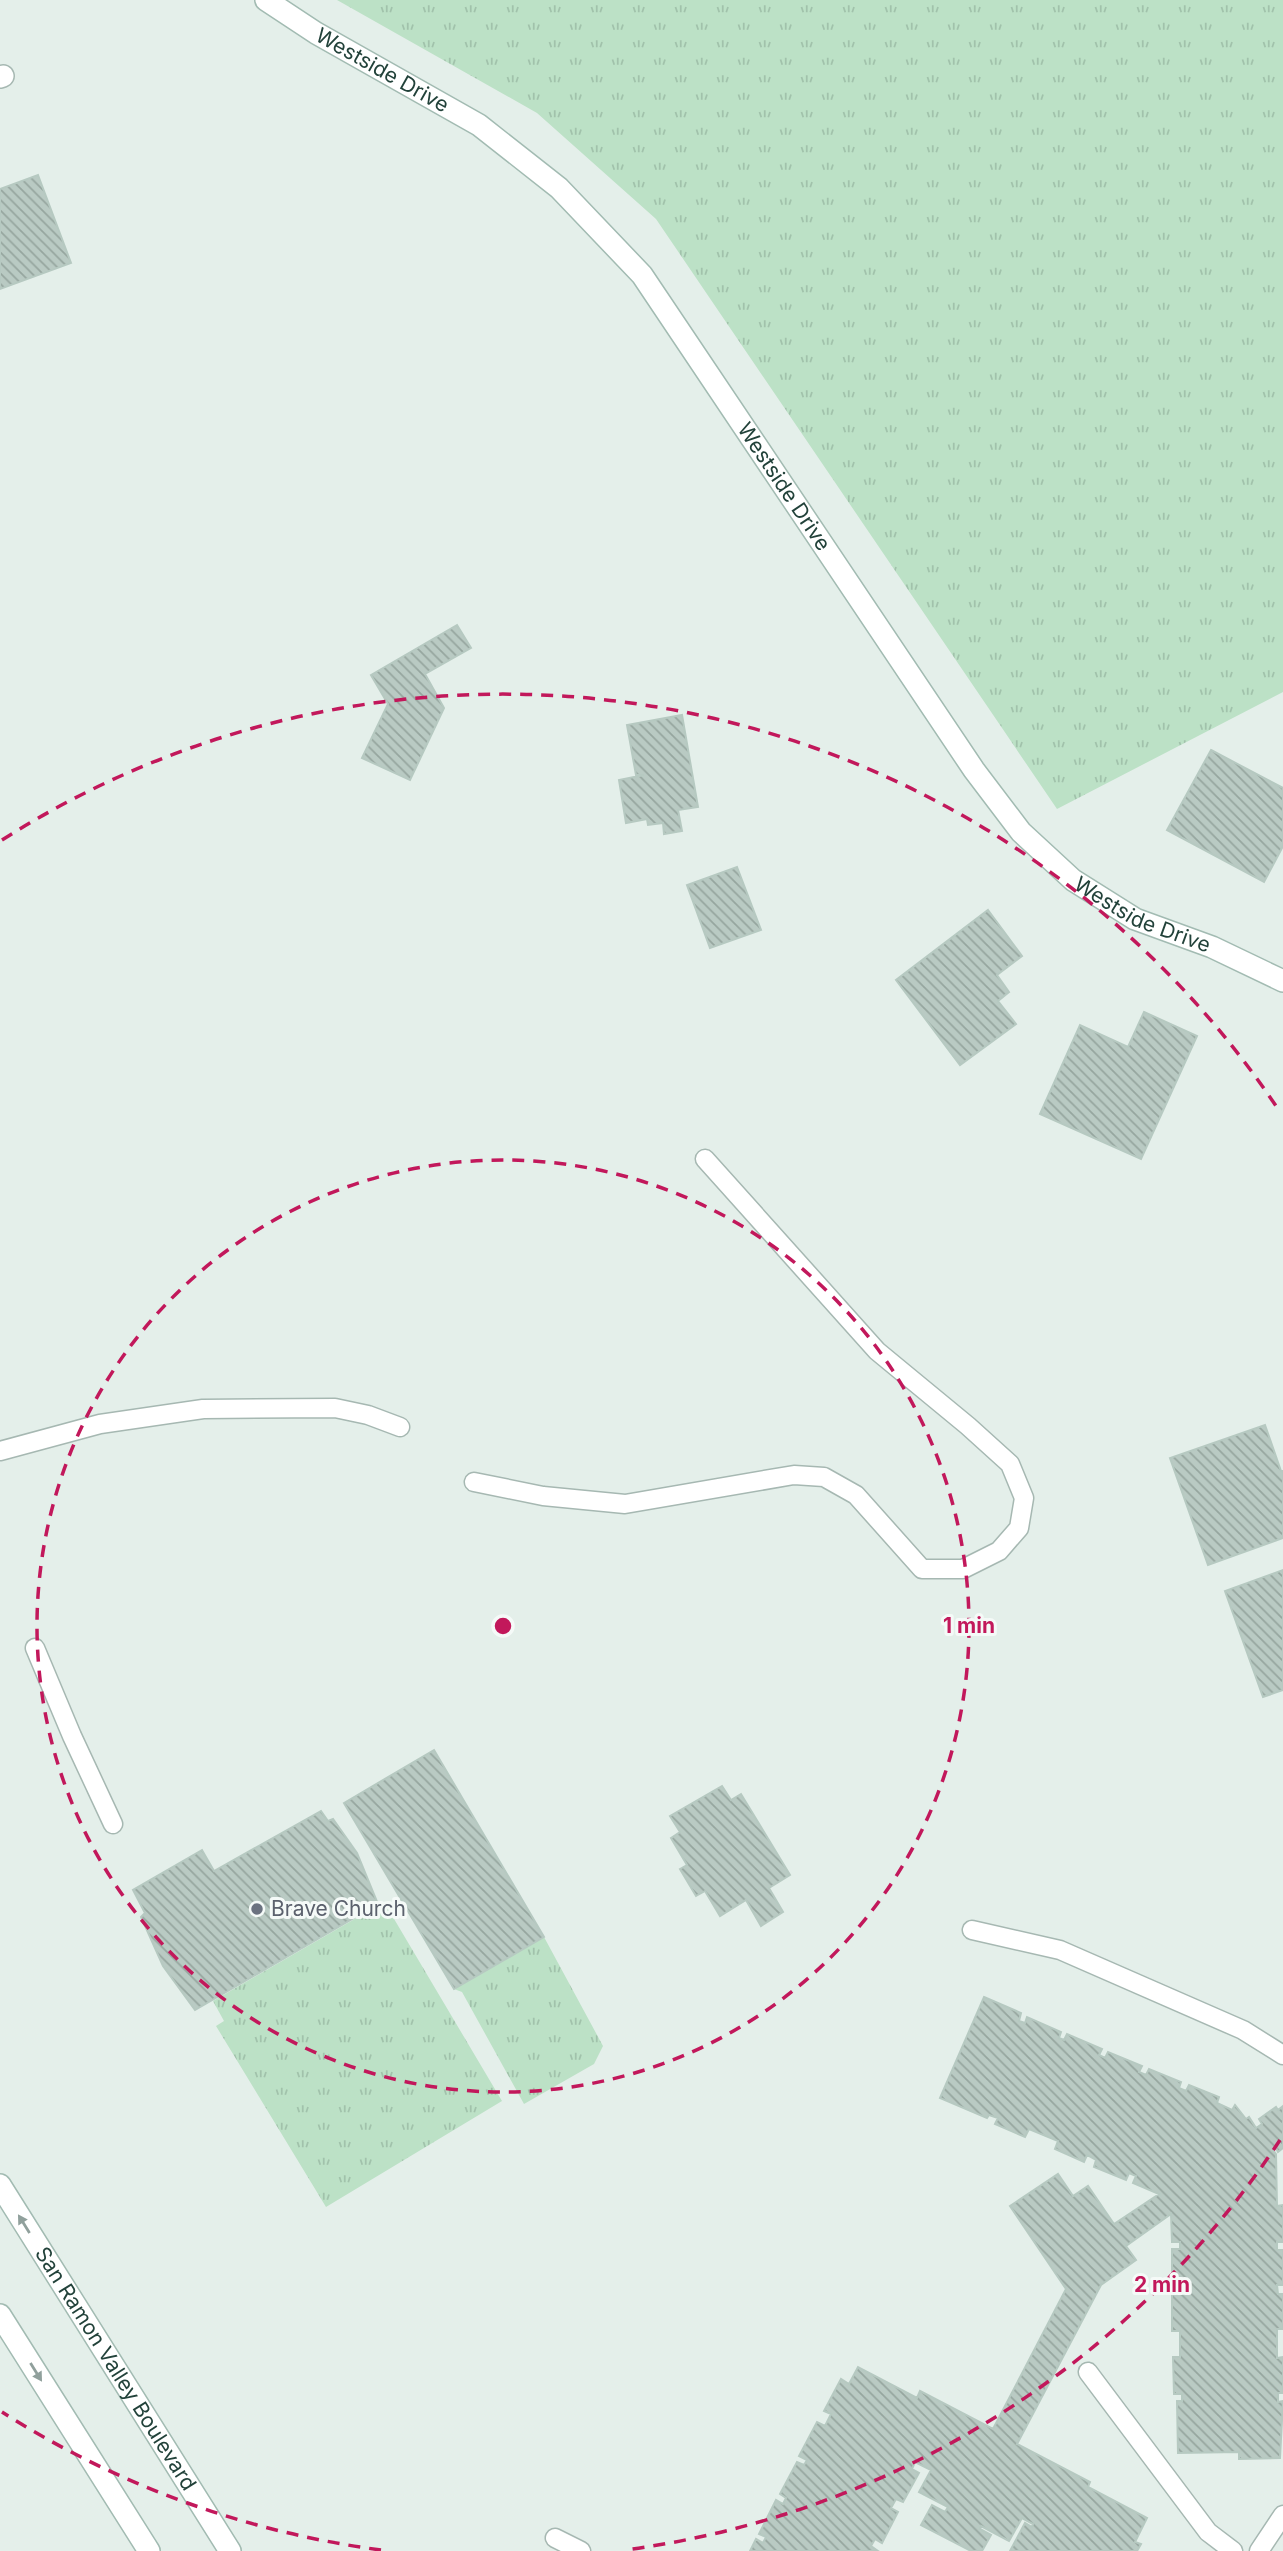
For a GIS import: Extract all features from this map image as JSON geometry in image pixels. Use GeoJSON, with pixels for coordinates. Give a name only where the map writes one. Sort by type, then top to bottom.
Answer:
{"type":"FeatureCollection","features":[{"type":"Feature","properties":{"kind":"street","name":"Westside Drive"},"geometry":{"type":"LineString","coordinates":[[266,0],[316,33],[479,125],[559,188],[642,275],[974,770],[1021,832],[1073,880],[1135,919],[1212,947],[1283,981]]}},
{"type":"Feature","properties":{"kind":"street","name":"San Ramon Valley Boulevard"},"geometry":{"type":"LineString","coordinates":[[0,2185],[230,2551]]}},
{"type":"Feature","properties":{"kind":"street"},"geometry":{"type":"LineString","coordinates":[[0,2315],[149,2551]]}},
{"type":"Feature","properties":{"kind":"lane"},"geometry":{"type":"LineString","coordinates":[[474,1482],[543,1496],[625,1504],[794,1475],[824,1477],[856,1495],[922,1569],[963,1569],[999,1551],[1019,1528],[1024,1498],[1010,1464],[877,1351],[705,1159]]}},
{"type":"Feature","properties":{"kind":"lane"},"geometry":{"type":"LineString","coordinates":[[0,1451],[100,1424],[203,1409],[335,1408],[368,1415],[400,1427]]}},
{"type":"Feature","properties":{"kind":"lane"},"geometry":{"type":"LineString","coordinates":[[35,1648],[113,1824]]}},
{"type":"Feature","properties":{"kind":"lane"},"geometry":{"type":"LineString","coordinates":[[972,1930],[1060,1950],[1243,2030],[1283,2055]]}},
{"type":"Feature","properties":{"kind":"lane"},"geometry":{"type":"LineString","coordinates":[[1088,2372],[1208,2532],[1233,2551]]}},
{"type":"Feature","properties":{"kind":"lane"},"geometry":{"type":"LineString","coordinates":[[1259,2551],[1283,2515]]}},
{"type":"Feature","properties":{"kind":"lane"},"geometry":{"type":"LineString","coordinates":[[555,2538],[581,2551]]}},
{"type":"Feature","properties":{"kind":"green space"},"geometry":{"type":"Polygon","coordinates":[[[337,0],[1283,0],[1283,692],[1057,809],[656,219],[537,113],[337,0]]]}},
{"type":"Feature","properties":{"kind":"green space"},"geometry":{"type":"Polygon","coordinates":[[[384,1902],[502,2101],[326,2207],[216,2026],[224,2021],[213,2001],[384,1902]]]}},
{"type":"Feature","properties":{"kind":"green space"},"geometry":{"type":"Polygon","coordinates":[[[544,1937],[603,2046],[594,2064],[524,2104],[462,1992],[454,1989],[544,1937]]]}},
{"type":"Feature","properties":{"kind":"building"},"geometry":{"type":"Polygon","coordinates":[[[38,175],[71,263],[0,289],[0,189],[38,175]]]}},
{"type":"Feature","properties":{"kind":"building"},"geometry":{"type":"Polygon","coordinates":[[[457,625],[471,648],[425,674],[444,708],[410,780],[362,758],[388,704],[371,675],[457,625]]]}},
{"type":"Feature","properties":{"kind":"building"},"geometry":{"type":"Polygon","coordinates":[[[682,715],[698,807],[678,810],[682,831],[664,834],[663,823],[648,825],[647,819],[626,823],[619,780],[644,775],[636,775],[627,725],[682,715]]]}},
{"type":"Feature","properties":{"kind":"building"},"geometry":{"type":"Polygon","coordinates":[[[1211,750],[1283,788],[1283,846],[1264,882],[1167,830],[1211,750]]]}},
{"type":"Feature","properties":{"kind":"building"},"geometry":{"type":"Polygon","coordinates":[[[737,867],[761,930],[710,948],[687,885],[737,867]]]}},
{"type":"Feature","properties":{"kind":"building"},"geometry":{"type":"Polygon","coordinates":[[[988,910],[1022,956],[997,975],[1009,992],[998,1001],[1016,1024],[960,1065],[896,980],[988,910]]]}},
{"type":"Feature","properties":{"kind":"building"},"geometry":{"type":"Polygon","coordinates":[[[1144,1012],[1197,1036],[1141,1159],[1040,1114],[1080,1025],[1128,1047],[1144,1012]]]}},
{"type":"Feature","properties":{"kind":"building"},"geometry":{"type":"Polygon","coordinates":[[[1265,1425],[1283,1471],[1283,1538],[1208,1565],[1170,1458],[1265,1425]]]}},
{"type":"Feature","properties":{"kind":"building"},"geometry":{"type":"Polygon","coordinates":[[[1283,1570],[1283,1690],[1263,1697],[1225,1591],[1283,1570]]]}},
{"type":"Feature","properties":{"kind":"building"},"geometry":{"type":"Polygon","coordinates":[[[434,1750],[544,1937],[454,1989],[344,1803],[434,1750]]]}},
{"type":"Feature","properties":{"kind":"building"},"geometry":{"type":"Polygon","coordinates":[[[722,1786],[731,1800],[741,1794],[790,1875],[769,1888],[783,1912],[761,1926],[746,1900],[720,1916],[705,1891],[696,1896],[680,1869],[687,1865],[671,1838],[680,1832],[670,1816],[722,1786]]]}},
{"type":"Feature","properties":{"kind":"building","name":"Brave Church"},"geometry":{"type":"Polygon","coordinates":[[[321,1811],[328,1821],[333,1819],[357,1853],[378,1904],[195,2010],[163,1966],[141,1917],[145,1913],[133,1890],[202,1850],[214,1871],[321,1811]]]}},
{"type":"Feature","properties":{"kind":"building"},"geometry":{"type":"Polygon","coordinates":[[[984,1997],[1021,2013],[1019,2021],[1025,2023],[1027,2017],[1061,2032],[1059,2038],[1064,2040],[1067,2034],[1102,2049],[1099,2055],[1105,2058],[1108,2052],[1142,2066],[1139,2072],[1146,2075],[1149,2069],[1181,2082],[1179,2088],[1186,2091],[1189,2085],[1219,2097],[1217,2103],[1232,2110],[1235,2105],[1246,2119],[1249,2117],[1256,2128],[1262,2124],[1259,2119],[1276,2107],[1278,2110],[1283,2106],[1283,2148],[1278,2152],[1276,2148],[1273,2150],[1276,2154],[1277,2206],[1283,2205],[1283,2242],[1277,2242],[1277,2250],[1283,2250],[1283,2285],[1277,2285],[1278,2294],[1283,2294],[1283,2329],[1277,2329],[1277,2358],[1283,2357],[1283,2393],[1278,2393],[1278,2402],[1283,2401],[1280,2458],[1239,2459],[1239,2452],[1178,2453],[1177,2401],[1182,2401],[1182,2394],[1174,2394],[1173,2357],[1180,2357],[1180,2331],[1172,2331],[1172,2293],[1180,2293],[1180,2286],[1172,2286],[1172,2249],[1180,2249],[1180,2242],[1172,2242],[1171,2214],[1126,2246],[1136,2260],[1101,2285],[1017,2444],[1090,2482],[1088,2487],[1147,2518],[1135,2542],[1141,2544],[1137,2551],[1010,2551],[1025,2523],[1032,2527],[1033,2524],[1022,2518],[1009,2541],[981,2526],[980,2529],[991,2535],[982,2551],[971,2551],[921,2525],[932,2505],[945,2512],[948,2507],[919,2492],[931,2470],[915,2462],[912,2469],[919,2473],[903,2502],[896,2499],[891,2508],[898,2512],[882,2543],[875,2539],[871,2546],[878,2551],[750,2551],[756,2539],[763,2543],[766,2537],[759,2534],[776,2500],[783,2504],[786,2498],[780,2494],[797,2462],[804,2465],[807,2460],[799,2456],[817,2422],[825,2426],[831,2414],[824,2411],[841,2379],[849,2384],[858,2367],[917,2398],[920,2391],[993,2429],[1066,2289],[1010,2206],[1058,2174],[1073,2196],[1088,2186],[1114,2224],[1159,2194],[1133,2183],[1136,2176],[1129,2173],[1126,2180],[1094,2167],[1096,2160],[1087,2155],[1084,2162],[1055,2149],[1058,2141],[1029,2129],[1025,2137],[995,2124],[998,2118],[989,2115],[987,2118],[940,2098],[984,1997]]]}},
{"type":"Feature","properties":{"kind":"place","name":"Brave Church"},"geometry":{"type":"Point","coordinates":[257,1909]}}]}
